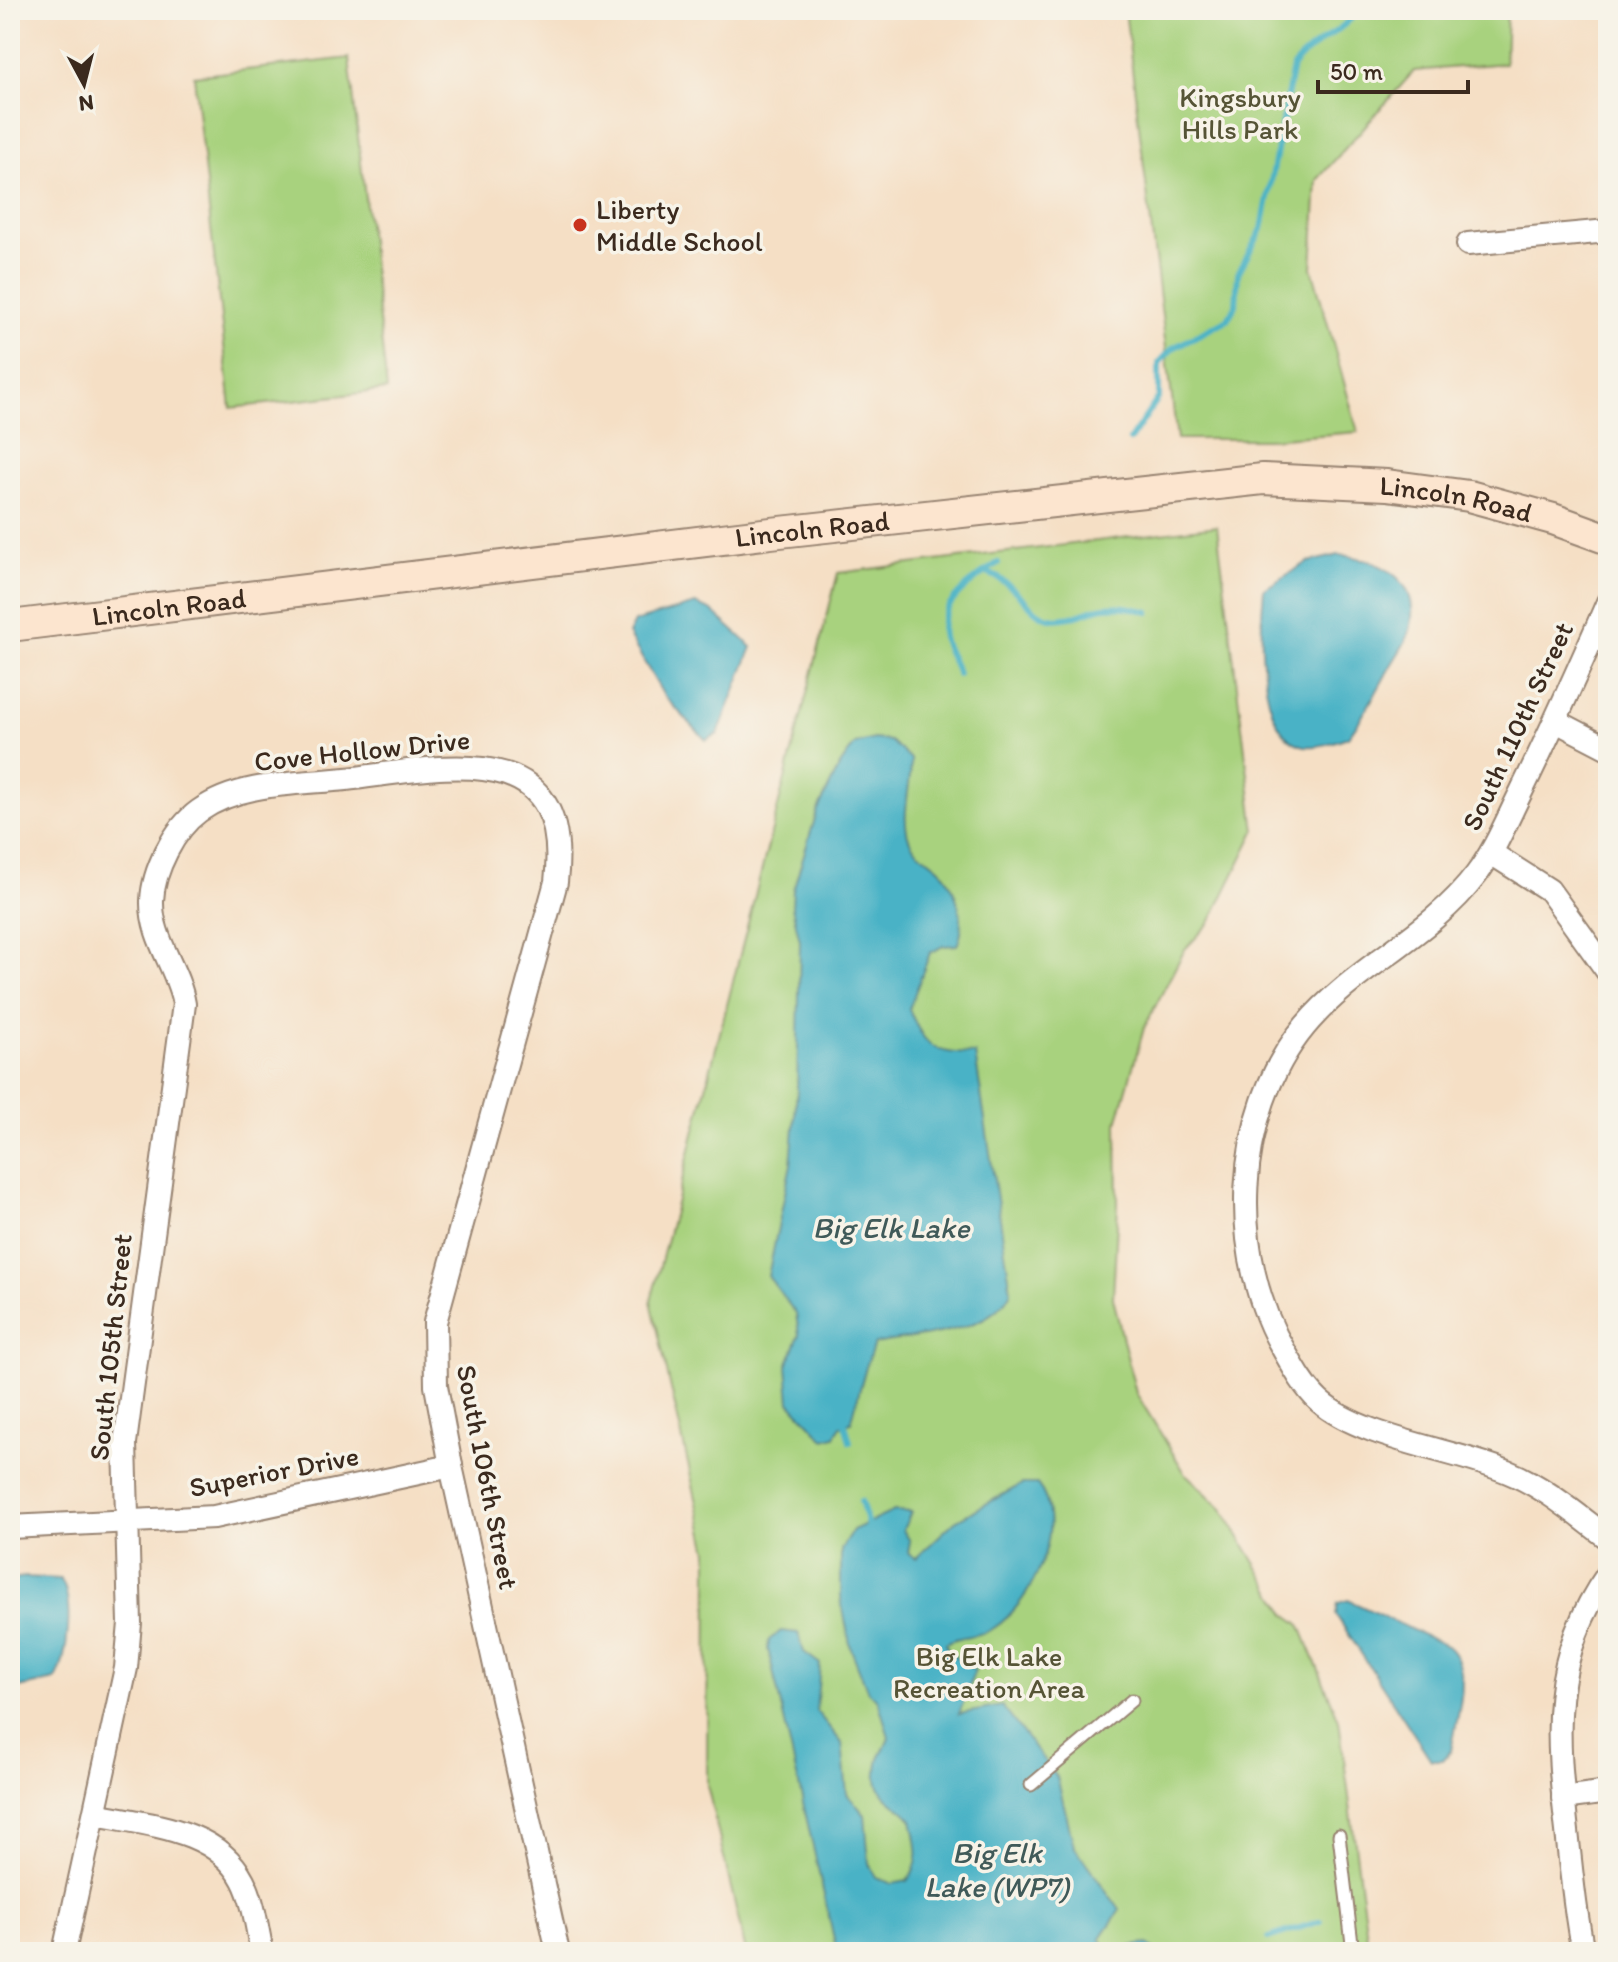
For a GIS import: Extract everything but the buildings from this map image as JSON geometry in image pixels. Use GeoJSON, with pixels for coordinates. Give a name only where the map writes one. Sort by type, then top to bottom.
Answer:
{"type":"FeatureCollection","features":[{"type":"Feature","properties":{"kind":"street"},"geometry":{"type":"LineString","coordinates":[[1468,244],[1608,231]]}},
{"type":"Feature","properties":{"kind":"street","name":"Lincoln Road"},"geometry":{"type":"LineString","coordinates":[[10,626],[785,531],[1263,479],[1387,485],[1469,496],[1553,519],[1608,539]]}},
{"type":"Feature","properties":{"kind":"street","name":"South 110th Street"},"geometry":{"type":"LineString","coordinates":[[1608,602],[1556,721],[1491,853],[1549,890],[1608,972]]}},
{"type":"Feature","properties":{"kind":"street"},"geometry":{"type":"LineString","coordinates":[[1556,721],[1608,748]]}},
{"type":"Feature","properties":{"kind":"street","name":"Cove Hollow Drive"},"geometry":{"type":"LineString","coordinates":[[198,812],[234,793],[466,765],[511,775],[532,789]]}},
{"type":"Feature","properties":{"kind":"street","name":"South 106th Street"},"geometry":{"type":"LineString","coordinates":[[532,789],[548,809],[558,859],[556,882],[435,1322],[436,1386],[558,1952]]}},
{"type":"Feature","properties":{"kind":"street","name":"South 105th Street"},"geometry":{"type":"LineString","coordinates":[[64,1952],[126,1668],[130,1623],[125,1443],[184,1004],[181,984],[156,935],[152,900],[160,871],[176,835],[198,812]]}},
{"type":"Feature","properties":{"kind":"street"},"geometry":{"type":"LineString","coordinates":[[1491,853],[1451,905],[1342,987],[1304,1027],[1273,1077],[1254,1134],[1245,1189],[1251,1258],[1258,1294],[1274,1334],[1299,1377],[1319,1401],[1370,1427],[1533,1482],[1608,1538]]}},
{"type":"Feature","properties":{"kind":"street","name":"Superior Drive"},"geometry":{"type":"LineString","coordinates":[[10,1527],[214,1517],[451,1466]]}},
{"type":"Feature","properties":{"kind":"street"},"geometry":{"type":"LineString","coordinates":[[1583,1952],[1557,1737],[1562,1673],[1585,1606],[1608,1574]]}},
{"type":"Feature","properties":{"kind":"street"},"geometry":{"type":"LineString","coordinates":[[1563,1798],[1608,1792]]}},
{"type":"Feature","properties":{"kind":"street"},"geometry":{"type":"LineString","coordinates":[[96,1814],[183,1832],[209,1844],[227,1859],[243,1880],[262,1952]]}},
{"type":"Feature","properties":{"kind":"lane"},"geometry":{"type":"LineString","coordinates":[[1031,1785],[1132,1700]]}},
{"type":"Feature","properties":{"kind":"lane"},"geometry":{"type":"LineString","coordinates":[[1339,1835],[1353,1952]]}},
{"type":"Feature","properties":{"kind":"green space","name":"Kingsbury Hills Park"},"geometry":{"type":"Polygon","coordinates":[[[1125,10],[1507,10],[1505,63],[1414,71],[1317,180],[1312,268],[1358,432],[1268,439],[1177,439],[1125,10]]]}},
{"type":"Feature","properties":{"kind":"green space"},"geometry":{"type":"Polygon","coordinates":[[[349,58],[387,390],[231,408],[194,76],[349,58]]]}},
{"type":"Feature","properties":{"kind":"green space","name":"Big Elk Lake Recreation Area"},"geometry":{"type":"Polygon","coordinates":[[[1217,526],[1255,831],[1210,923],[1185,949],[1144,1028],[1117,1123],[1118,1204],[1113,1298],[1136,1393],[1185,1473],[1223,1510],[1286,1614],[1300,1624],[1339,1720],[1369,1952],[746,1952],[707,1785],[708,1551],[651,1301],[838,573],[1217,526]]]}},
{"type":"Feature","properties":{"kind":"water"},"geometry":{"type":"Polygon","coordinates":[[[1339,555],[1368,561],[1393,574],[1409,595],[1411,625],[1402,648],[1348,737],[1305,746],[1289,738],[1277,723],[1269,702],[1262,653],[1264,589],[1308,562],[1339,555]]]}},
{"type":"Feature","properties":{"kind":"water"},"geometry":{"type":"Polygon","coordinates":[[[695,604],[711,610],[752,647],[718,734],[706,740],[664,696],[628,634],[634,622],[695,604]]]}},
{"type":"Feature","properties":{"kind":"water","name":"Big Elk Lake"},"geometry":{"type":"Polygon","coordinates":[[[874,739],[890,741],[911,759],[906,814],[908,836],[915,849],[946,877],[959,906],[961,927],[957,945],[943,946],[930,953],[909,1009],[920,1032],[932,1046],[949,1052],[975,1054],[1011,1291],[988,1316],[971,1324],[931,1335],[875,1344],[865,1368],[851,1422],[841,1426],[835,1436],[824,1439],[790,1402],[787,1366],[799,1335],[796,1314],[768,1276],[791,1164],[797,1090],[800,941],[792,907],[793,890],[817,812],[839,767],[855,744],[874,739]]]}},
{"type":"Feature","properties":{"kind":"water","name":"Big Elk Lake (WP7)"},"geometry":{"type":"Polygon","coordinates":[[[1022,1484],[1037,1484],[1046,1501],[1050,1520],[1048,1541],[1033,1582],[1008,1616],[989,1631],[946,1643],[948,1651],[975,1670],[959,1714],[1002,1706],[1057,1777],[1074,1846],[1120,1910],[1100,1939],[1108,1949],[1148,1944],[1157,1952],[837,1952],[768,1649],[769,1640],[781,1631],[798,1633],[804,1652],[820,1664],[816,1711],[842,1743],[847,1794],[865,1815],[869,1864],[876,1877],[892,1884],[907,1881],[917,1859],[916,1837],[912,1820],[885,1796],[877,1782],[879,1759],[889,1737],[878,1700],[868,1692],[851,1649],[841,1600],[841,1549],[853,1530],[894,1511],[911,1512],[903,1530],[910,1541],[908,1553],[916,1558],[955,1521],[1022,1484]]]}},
{"type":"Feature","properties":{"kind":"water"},"geometry":{"type":"Polygon","coordinates":[[[10,1579],[60,1579],[67,1600],[66,1645],[55,1680],[10,1690],[10,1579]]]}},
{"type":"Feature","properties":{"kind":"water"},"geometry":{"type":"Polygon","coordinates":[[[1348,1600],[1447,1646],[1455,1656],[1460,1667],[1461,1695],[1451,1751],[1443,1760],[1431,1760],[1336,1615],[1338,1603],[1348,1600]]]}},
{"type":"Feature","properties":{"kind":"waterway"},"geometry":{"type":"LineString","coordinates":[[1130,440],[1159,397],[1159,363],[1173,348],[1227,320],[1236,305],[1238,273],[1262,229],[1293,66],[1359,10]]}},
{"type":"Feature","properties":{"kind":"waterway"},"geometry":{"type":"LineString","coordinates":[[958,674],[943,638],[945,614],[959,593],[998,563]]}},
{"type":"Feature","properties":{"kind":"waterway"},"geometry":{"type":"LineString","coordinates":[[984,572],[995,576],[1035,611],[1050,618],[1063,618],[1111,606],[1149,612]]}},
{"type":"Feature","properties":{"kind":"waterway"},"geometry":{"type":"LineString","coordinates":[[843,1417],[850,1442]]}},
{"type":"Feature","properties":{"kind":"waterway"},"geometry":{"type":"LineString","coordinates":[[861,1501],[869,1529]]}},
{"type":"Feature","properties":{"kind":"waterway"},"geometry":{"type":"LineString","coordinates":[[1268,1938],[1321,1921]]}},
{"type":"Feature","properties":{"kind":"place","name":"Liberty Middle School"},"geometry":{"type":"Point","coordinates":[580,225]}}]}
